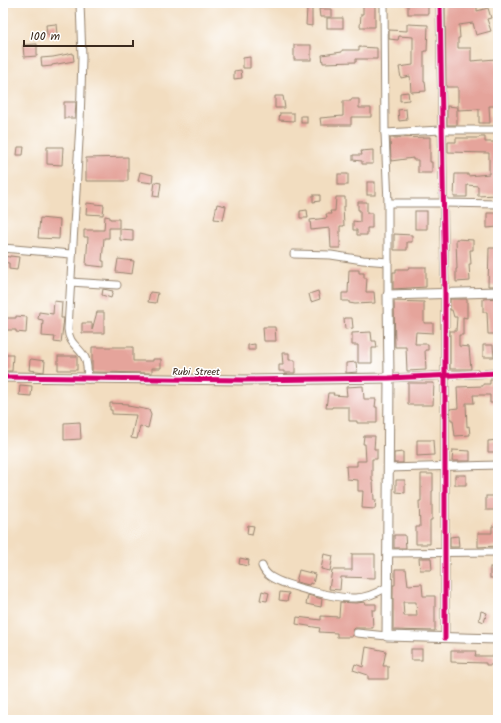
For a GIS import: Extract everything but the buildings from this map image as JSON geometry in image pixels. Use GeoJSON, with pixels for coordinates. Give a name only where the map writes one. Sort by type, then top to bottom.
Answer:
{"type":"FeatureCollection","features":[{"type":"Feature","properties":{"kind":"street"},"geometry":{"type":"LineString","coordinates":[[80,3],[82,58],[80,123],[71,254],[68,336],[76,348],[85,357],[88,379]]}},
{"type":"Feature","properties":{"kind":"street"},"geometry":{"type":"LineString","coordinates":[[384,3],[385,133],[388,203],[389,378],[387,636]]}},
{"type":"Feature","properties":{"kind":"street"},"geometry":{"type":"LineString","coordinates":[[440,3],[445,293],[445,638]]}},
{"type":"Feature","properties":{"kind":"street"},"geometry":{"type":"LineString","coordinates":[[385,133],[441,130],[498,130]]}},
{"type":"Feature","properties":{"kind":"street"},"geometry":{"type":"LineString","coordinates":[[388,203],[444,202],[498,204]]}},
{"type":"Feature","properties":{"kind":"street"},"geometry":{"type":"LineString","coordinates":[[3,248],[71,254]]}},
{"type":"Feature","properties":{"kind":"street"},"geometry":{"type":"LineString","coordinates":[[294,254],[331,255],[388,262]]}},
{"type":"Feature","properties":{"kind":"street"},"geometry":{"type":"LineString","coordinates":[[70,282],[117,285]]}},
{"type":"Feature","properties":{"kind":"street"},"geometry":{"type":"LineString","coordinates":[[388,295],[498,292]]}},
{"type":"Feature","properties":{"kind":"street"},"geometry":{"type":"LineString","coordinates":[[389,378],[498,373]]}},
{"type":"Feature","properties":{"kind":"street","name":"Rubi Street"},"geometry":{"type":"LineString","coordinates":[[3,377],[244,380],[389,378]]}},
{"type":"Feature","properties":{"kind":"street"},"geometry":{"type":"LineString","coordinates":[[388,468],[498,465]]}},
{"type":"Feature","properties":{"kind":"street"},"geometry":{"type":"LineString","coordinates":[[387,553],[498,552]]}},
{"type":"Feature","properties":{"kind":"street"},"geometry":{"type":"LineString","coordinates":[[262,566],[266,574],[280,582],[312,591],[349,598],[363,597],[387,587]]}},
{"type":"Feature","properties":{"kind":"street"},"geometry":{"type":"LineString","coordinates":[[357,633],[387,636],[498,639]]}},
{"type":"Feature","properties":{"kind":"cycle path"},"geometry":{"type":"LineString","coordinates":[[440,3],[445,293],[445,638]]}},
{"type":"Feature","properties":{"kind":"cycle path"},"geometry":{"type":"LineString","coordinates":[[3,377],[244,380],[389,378],[498,373]]}}]}
